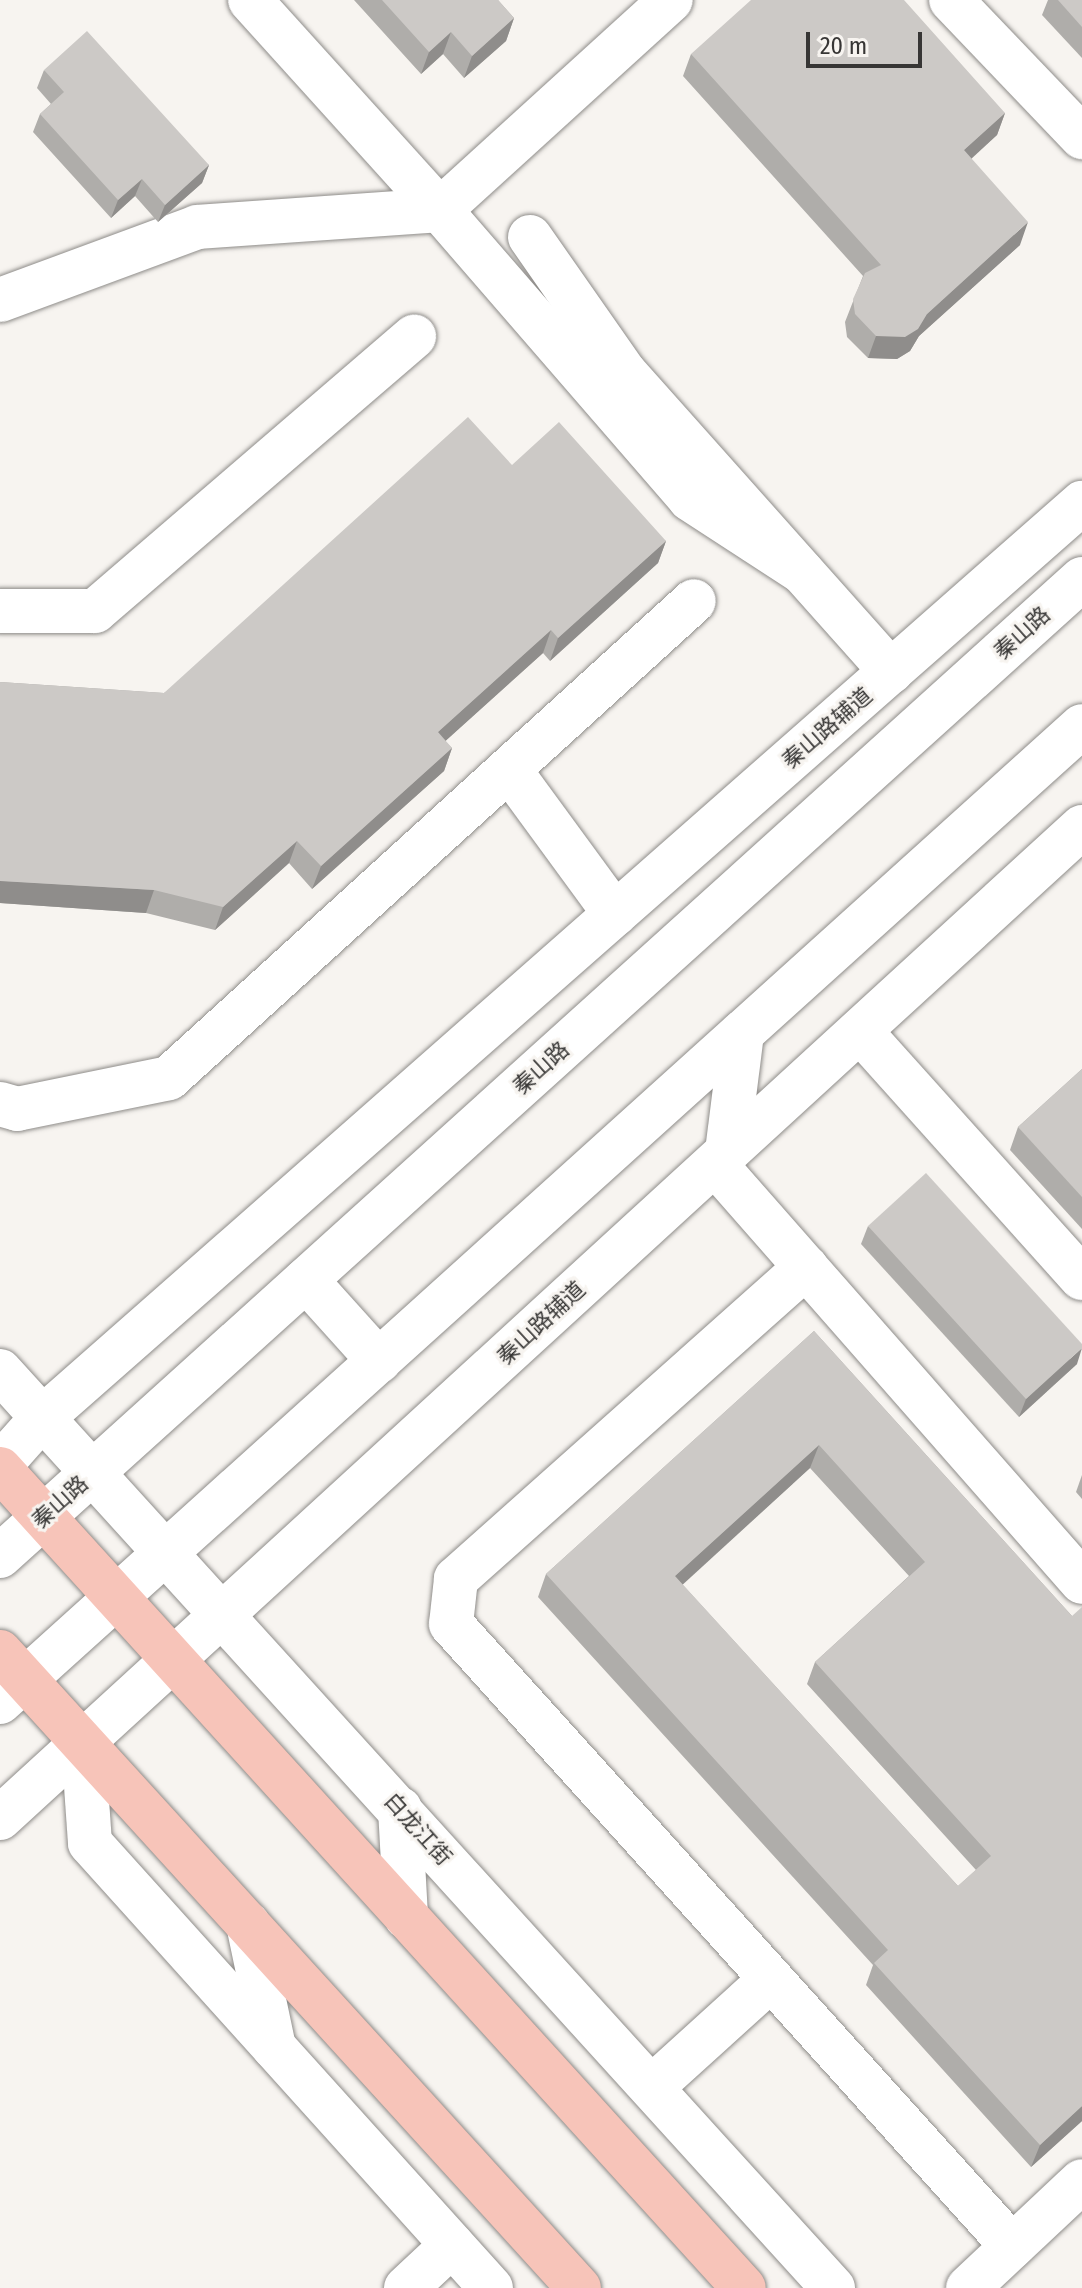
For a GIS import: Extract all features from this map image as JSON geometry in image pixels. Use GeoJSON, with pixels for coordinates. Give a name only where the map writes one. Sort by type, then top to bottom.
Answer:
{"type":"FeatureCollection","features":[{"type":"Feature","properties":{"kind":"main road"},"geometry":{"type":"LineString","coordinates":[[0,1467],[744,2288]]}},
{"type":"Feature","properties":{"kind":"main road"},"geometry":{"type":"LineString","coordinates":[[8,1678],[83,1743],[579,2288]]}},
{"type":"Feature","properties":{"kind":"street"},"geometry":{"type":"LineString","coordinates":[[250,0],[440,210],[690,499],[802,572]]}},
{"type":"Feature","properties":{"kind":"street"},"geometry":{"type":"LineString","coordinates":[[0,300],[197,227],[440,210],[671,0]]}},
{"type":"Feature","properties":{"kind":"street"},"geometry":{"type":"LineString","coordinates":[[951,0],[1082,137]]}},
{"type":"Feature","properties":{"kind":"street"},"geometry":{"type":"LineString","coordinates":[[530,237],[625,373],[891,672]]}},
{"type":"Feature","properties":{"kind":"street"},"geometry":{"type":"LineString","coordinates":[[0,611],[95,611],[414,337]]}},
{"type":"Feature","properties":{"kind":"street","name":"秦山路辅道"},"geometry":{"type":"LineString","coordinates":[[0,1467],[41,1419],[1082,503]]}},
{"type":"Feature","properties":{"kind":"street","name":"秦山路"},"geometry":{"type":"LineString","coordinates":[[0,1556],[1082,579]]}},
{"type":"Feature","properties":{"kind":"street"},"geometry":{"type":"LineString","coordinates":[[0,1104],[17,1109],[169,1078],[511,772],[694,601]]}},
{"type":"Feature","properties":{"kind":"street"},"geometry":{"type":"LineString","coordinates":[[8,1678],[116,1598],[1082,726]]}},
{"type":"Feature","properties":{"kind":"street"},"geometry":{"type":"LineString","coordinates":[[511,772],[615,914]]}},
{"type":"Feature","properties":{"kind":"street","name":"秦山路辅道"},"geometry":{"type":"LineString","coordinates":[[0,1818],[1082,827]]}},
{"type":"Feature","properties":{"kind":"street"},"geometry":{"type":"LineString","coordinates":[[860,1031],[1082,1278]]}},
{"type":"Feature","properties":{"kind":"street"},"geometry":{"type":"LineString","coordinates":[[742,1033],[721,1158],[806,1267],[1082,1582]]}},
{"type":"Feature","properties":{"kind":"street"},"geometry":{"type":"LineString","coordinates":[[806,1267],[456,1579],[451,1624],[1012,2246]]}},
{"type":"Feature","properties":{"kind":"street"},"geometry":{"type":"LineString","coordinates":[[306,1280],[379,1361]]}},
{"type":"Feature","properties":{"kind":"street","name":"白龙江街"},"geometry":{"type":"LineString","coordinates":[[0,1371],[41,1419],[95,1471],[833,2288]]}},
{"type":"Feature","properties":{"kind":"street"},"geometry":{"type":"LineString","coordinates":[[83,1743],[90,1843],[491,2288]]}},
{"type":"Feature","properties":{"kind":"street"},"geometry":{"type":"LineString","coordinates":[[400,1809],[406,1917]]}},
{"type":"Feature","properties":{"kind":"street"},"geometry":{"type":"LineString","coordinates":[[248,1924],[274,2047]]}},
{"type":"Feature","properties":{"kind":"street"},"geometry":{"type":"LineString","coordinates":[[652,2087],[771,1979]]}},
{"type":"Feature","properties":{"kind":"street"},"geometry":{"type":"LineString","coordinates":[[968,2288],[1082,2181]]}},
{"type":"Feature","properties":{"kind":"street"},"geometry":{"type":"LineString","coordinates":[[406,2288],[452,2245]]}},
{"type":"Feature","properties":{"kind":"building"},"geometry":{"type":"Polygon","coordinates":[[[382,0],[498,0],[514,18],[472,56],[451,32],[429,52],[382,0]]]}},
{"type":"Feature","properties":{"kind":"building"},"geometry":{"type":"Polygon","coordinates":[[[751,0],[904,0],[1005,113],[964,150],[1028,222],[927,314],[918,329],[905,337],[876,336],[855,314],[853,299],[865,273],[881,265],[691,54],[751,0]]]}},
{"type":"Feature","properties":{"kind":"building"},"geometry":{"type":"Polygon","coordinates":[[[1058,0],[1082,0],[1082,27],[1058,0]]]}},
{"type":"Feature","properties":{"kind":"building"},"geometry":{"type":"Polygon","coordinates":[[[87,31],[209,165],[165,205],[142,179],[118,200],[40,114],[64,92],[44,70],[87,31]]]}},
{"type":"Feature","properties":{"kind":"building"},"geometry":{"type":"Polygon","coordinates":[[[468,417],[512,465],[559,422],[666,541],[558,638],[551,630],[438,732],[452,748],[321,866],[297,841],[223,907],[154,890],[0,881],[0,682],[164,693],[468,417]]]}},
{"type":"Feature","properties":{"kind":"building"},"geometry":{"type":"Polygon","coordinates":[[[1082,1069],[1082,1197],[1018,1127],[1082,1069]]]}},
{"type":"Feature","properties":{"kind":"building"},"geometry":{"type":"Polygon","coordinates":[[[926,1173],[1082,1344],[1082,1348],[1026,1399],[868,1226],[926,1173]]]}},
{"type":"Feature","properties":{"kind":"building"},"geometry":{"type":"Polygon","coordinates":[[[814,1331],[1072,1616],[1082,1607],[1082,2106],[1040,2145],[874,1963],[888,1950],[546,1574],[814,1331]],[[819,1445],[675,1576],[958,1886],[991,1856],[815,1662],[925,1562],[819,1445]]]}}]}
